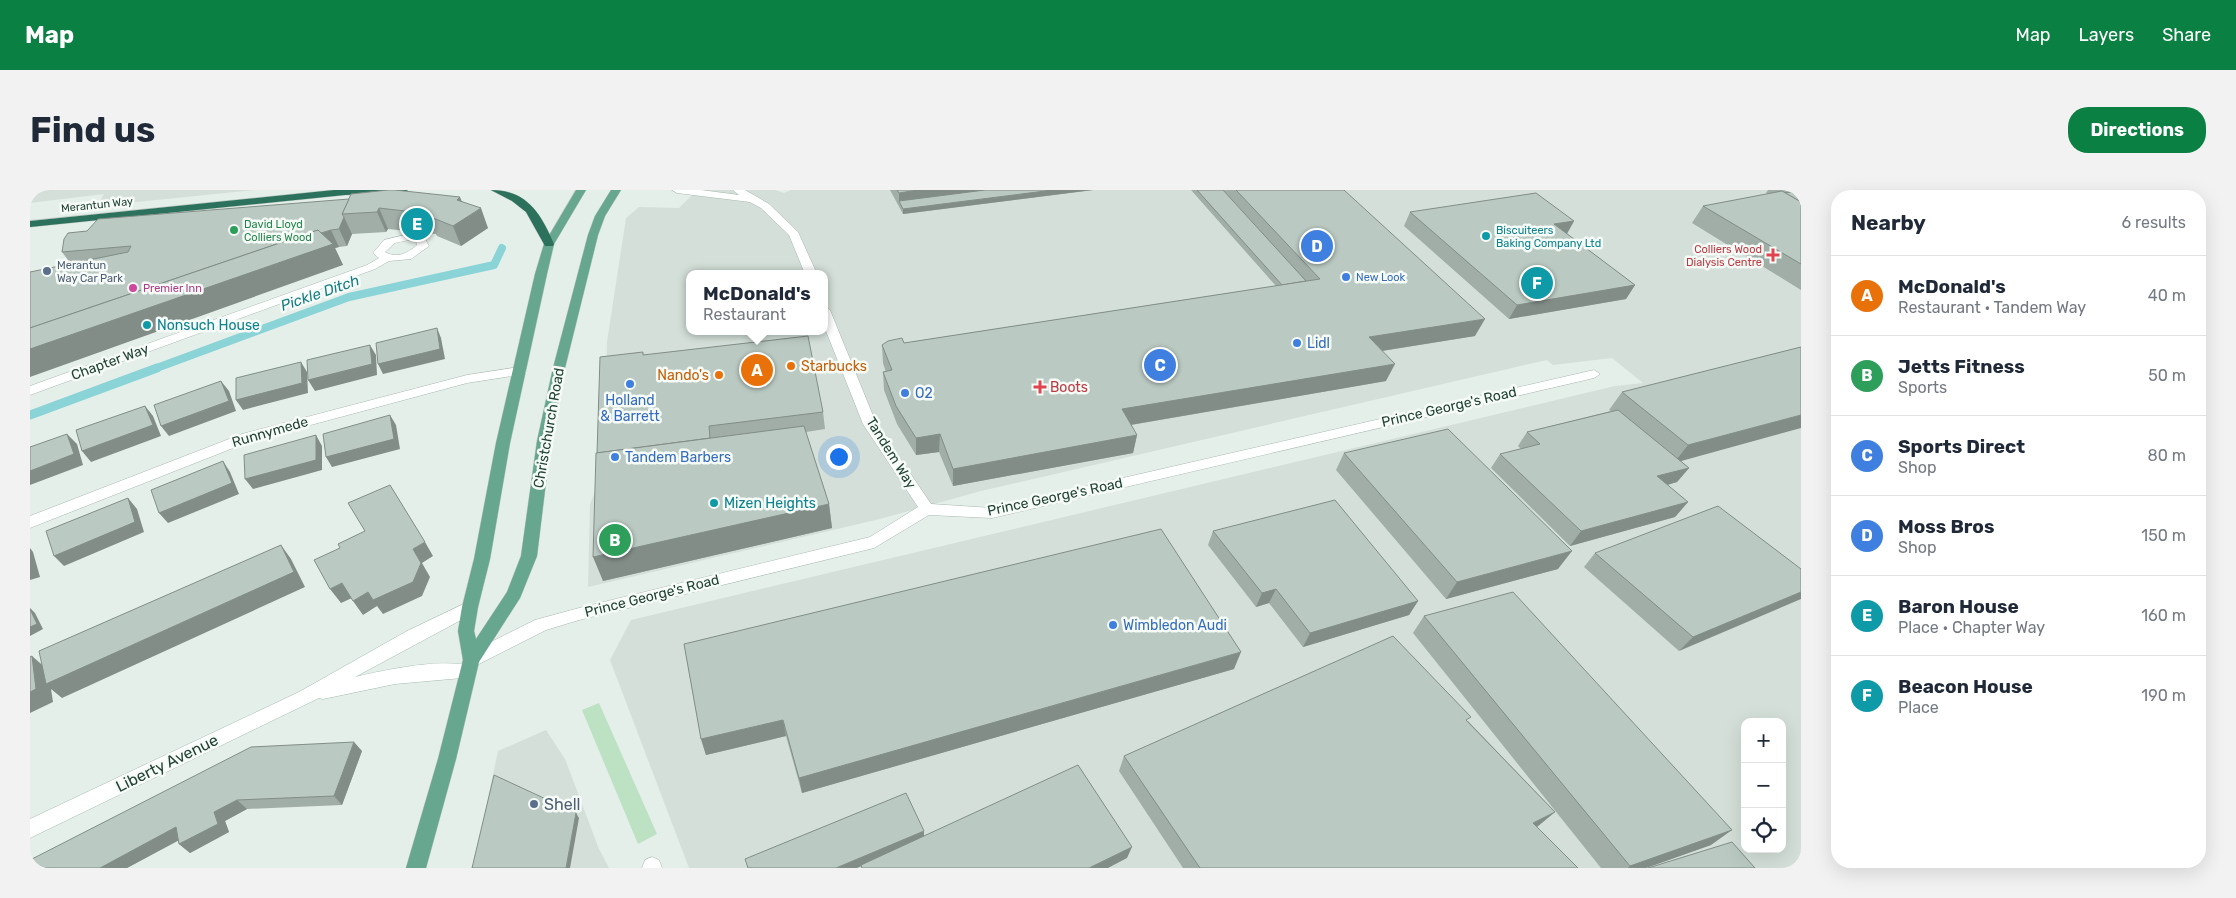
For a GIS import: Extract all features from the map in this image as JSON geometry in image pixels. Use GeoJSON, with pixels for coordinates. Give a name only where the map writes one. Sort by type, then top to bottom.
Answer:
{"type":"FeatureCollection","features":[{"type":"Feature","properties":{"kind":"highway","name":"Merantun Way"},"geometry":{"type":"LineString","coordinates":[[30,224],[350,191],[403,190]]}},
{"type":"Feature","properties":{"kind":"highway"},"geometry":{"type":"LineString","coordinates":[[496,190],[510,194],[530,209],[549,244]]}},
{"type":"Feature","properties":{"kind":"main road","name":"Christchurch Road"},"geometry":{"type":"LineString","coordinates":[[416,868],[447,759],[469,666],[466,631],[470,607],[482,559],[503,443],[549,244],[565,213],[581,190]]}},
{"type":"Feature","properties":{"kind":"main road","name":"Christchurch Road"},"geometry":{"type":"LineString","coordinates":[[469,666],[514,594],[529,556],[544,440],[559,368],[593,235],[600,216],[616,190]]}},
{"type":"Feature","properties":{"kind":"street"},"geometry":{"type":"LineString","coordinates":[[677,190],[724,194],[757,201]]}},
{"type":"Feature","properties":{"kind":"street"},"geometry":{"type":"LineString","coordinates":[[738,190],[780,218],[794,234],[809,270]]}},
{"type":"Feature","properties":{"kind":"street","name":"Chapter Way"},"geometry":{"type":"LineString","coordinates":[[30,391],[371,267],[386,258]]}},
{"type":"Feature","properties":{"kind":"street","name":"Tandem Way"},"geometry":{"type":"LineString","coordinates":[[828,320],[870,424],[927,510]]}},
{"type":"Feature","properties":{"kind":"street","name":"Runnymede"},"geometry":{"type":"LineString","coordinates":[[30,522],[247,437],[467,379],[520,371]]}},
{"type":"Feature","properties":{"kind":"street","name":"Prince George's Road"},"geometry":{"type":"LineString","coordinates":[[469,666],[541,625],[605,607],[874,542],[927,510],[992,513],[1594,374]]}},
{"type":"Feature","properties":{"kind":"street","name":"Liberty Avenue"},"geometry":{"type":"LineString","coordinates":[[30,829],[305,697],[413,636],[470,607]]}},
{"type":"Feature","properties":{"kind":"street","name":"Liberty Avenue"},"geometry":{"type":"LineString","coordinates":[[305,697],[372,680],[469,666]]}},
{"type":"Feature","properties":{"kind":"shaded area"},"geometry":{"type":"Polygon","coordinates":[[[30,190],[255,190],[97,206],[104,194],[30,203],[30,190]]]}},
{"type":"Feature","properties":{"kind":"shaded area"},"geometry":{"type":"Polygon","coordinates":[[[697,190],[775,190],[784,193],[791,190],[1801,190],[1801,868],[689,868],[610,660],[631,620],[1615,386],[1643,383],[1612,358],[1553,365],[1547,360],[981,491],[880,519],[588,587],[590,504],[603,473],[607,342],[626,218],[639,207],[679,208],[697,190]]]}},
{"type":"Feature","properties":{"kind":"shaded area","name":"Shell"},"geometry":{"type":"Polygon","coordinates":[[[546,730],[565,759],[599,849],[609,868],[473,868],[498,751],[546,730]]]}},
{"type":"Feature","properties":{"kind":"green space"},"geometry":{"type":"Polygon","coordinates":[[[599,703],[657,834],[638,844],[582,710],[599,703]]]}},
{"type":"Feature","properties":{"kind":"building"},"geometry":{"type":"Polygon","coordinates":[[[388,190],[460,197],[457,200],[481,208],[453,226],[428,216],[431,214],[379,208],[377,212],[342,214],[351,194],[388,190]]]}},
{"type":"Feature","properties":{"kind":"building"},"geometry":{"type":"Polygon","coordinates":[[[897,190],[918,190],[899,193],[897,190]]]}},
{"type":"Feature","properties":{"kind":"building"},"geometry":{"type":"Polygon","coordinates":[[[985,190],[1053,190],[903,209],[899,201],[985,190]]]}},
{"type":"Feature","properties":{"kind":"building"},"geometry":{"type":"Polygon","coordinates":[[[1197,190],[1223,190],[1306,281],[1282,285],[1197,190]]]}},
{"type":"Feature","properties":{"kind":"building"},"geometry":{"type":"Polygon","coordinates":[[[1236,190],[1344,190],[1485,319],[1369,337],[1395,364],[1122,409],[1137,435],[953,469],[940,434],[916,438],[896,406],[883,372],[892,370],[882,345],[888,341],[902,338],[904,343],[1320,279],[1236,190]]]}},
{"type":"Feature","properties":{"kind":"building"},"geometry":{"type":"Polygon","coordinates":[[[1795,190],[1801,190],[1801,202],[1785,193],[1797,191],[1795,190]]]}},
{"type":"Feature","properties":{"kind":"building"},"geometry":{"type":"Polygon","coordinates":[[[1782,191],[1801,202],[1801,264],[1703,206],[1782,191]]]}},
{"type":"Feature","properties":{"kind":"building"},"geometry":{"type":"Polygon","coordinates":[[[1536,193],[1574,221],[1554,224],[1635,285],[1517,305],[1410,212],[1536,193]]]}},
{"type":"Feature","properties":{"kind":"building"},"geometry":{"type":"Polygon","coordinates":[[[349,199],[342,214],[344,217],[339,229],[321,233],[318,230],[30,328],[30,272],[128,252],[131,246],[62,252],[64,239],[68,233],[87,231],[98,219],[349,199]]]}},
{"type":"Feature","properties":{"kind":"building"},"geometry":{"type":"Polygon","coordinates":[[[318,230],[333,244],[30,349],[30,328],[318,230]]]}},
{"type":"Feature","properties":{"kind":"building"},"geometry":{"type":"Polygon","coordinates":[[[437,328],[440,349],[378,364],[376,343],[437,328]]]}},
{"type":"Feature","properties":{"kind":"building"},"geometry":{"type":"Polygon","coordinates":[[[808,336],[823,412],[709,426],[710,438],[597,453],[600,357],[643,352],[643,355],[808,336]]]}},
{"type":"Feature","properties":{"kind":"building"},"geometry":{"type":"Polygon","coordinates":[[[370,345],[372,364],[308,380],[307,360],[370,345]]]}},
{"type":"Feature","properties":{"kind":"building"},"geometry":{"type":"Polygon","coordinates":[[[1801,347],[1801,415],[1688,445],[1622,392],[1801,347]]]}},
{"type":"Feature","properties":{"kind":"building"},"geometry":{"type":"Polygon","coordinates":[[[301,362],[302,383],[236,400],[236,378],[301,362]]]}},
{"type":"Feature","properties":{"kind":"building"},"geometry":{"type":"Polygon","coordinates":[[[221,381],[229,401],[161,426],[154,405],[221,381]]]}},
{"type":"Feature","properties":{"kind":"building"},"geometry":{"type":"Polygon","coordinates":[[[145,406],[153,425],[82,451],[76,430],[145,406]]]}},
{"type":"Feature","properties":{"kind":"building"},"geometry":{"type":"Polygon","coordinates":[[[1618,410],[1689,468],[1657,476],[1688,502],[1581,531],[1500,454],[1540,444],[1527,432],[1618,410]]]}},
{"type":"Feature","properties":{"kind":"building"},"geometry":{"type":"Polygon","coordinates":[[[390,415],[394,439],[326,457],[323,434],[390,415]]]}},
{"type":"Feature","properties":{"kind":"building","name":"Mizen Heights"},"geometry":{"type":"Polygon","coordinates":[[[804,426],[829,504],[593,557],[596,453],[804,426]]]}},
{"type":"Feature","properties":{"kind":"building"},"geometry":{"type":"Polygon","coordinates":[[[1448,429],[1572,551],[1457,582],[1344,453],[1448,429]]]}},
{"type":"Feature","properties":{"kind":"building"},"geometry":{"type":"Polygon","coordinates":[[[67,434],[74,454],[30,471],[30,447],[67,434]]]}},
{"type":"Feature","properties":{"kind":"building"},"geometry":{"type":"Polygon","coordinates":[[[316,435],[316,460],[245,479],[244,455],[316,435]]]}},
{"type":"Feature","properties":{"kind":"building"},"geometry":{"type":"Polygon","coordinates":[[[223,461],[232,483],[159,513],[151,490],[223,461]]]}},
{"type":"Feature","properties":{"kind":"building"},"geometry":{"type":"Polygon","coordinates":[[[390,485],[425,542],[413,549],[421,563],[413,582],[373,600],[368,592],[353,601],[342,583],[330,589],[314,560],[340,548],[338,544],[365,531],[348,503],[390,485]]]}},
{"type":"Feature","properties":{"kind":"building"},"geometry":{"type":"Polygon","coordinates":[[[128,498],[135,522],[54,556],[46,531],[128,498]]]}},
{"type":"Feature","properties":{"kind":"building"},"geometry":{"type":"Polygon","coordinates":[[[1335,500],[1418,601],[1310,633],[1276,589],[1262,593],[1213,531],[1335,500]]]}},
{"type":"Feature","properties":{"kind":"building"},"geometry":{"type":"Polygon","coordinates":[[[1718,506],[1801,569],[1801,592],[1693,637],[1595,553],[1718,506]]]}},
{"type":"Feature","properties":{"kind":"building"},"geometry":{"type":"Polygon","coordinates":[[[1161,529],[1241,652],[799,778],[783,720],[701,739],[684,644],[1161,529]]]}},
{"type":"Feature","properties":{"kind":"building"},"geometry":{"type":"Polygon","coordinates":[[[281,545],[294,572],[46,684],[39,651],[281,545]]]}},
{"type":"Feature","properties":{"kind":"building"},"geometry":{"type":"Polygon","coordinates":[[[1513,592],[1732,830],[1630,866],[1424,616],[1513,592]]]}},
{"type":"Feature","properties":{"kind":"building"},"geometry":{"type":"Polygon","coordinates":[[[30,609],[37,624],[30,627],[30,609]]]}},
{"type":"Feature","properties":{"kind":"building"},"geometry":{"type":"Polygon","coordinates":[[[1393,636],[1471,717],[1466,720],[1555,812],[1533,823],[1578,868],[1200,868],[1124,756],[1393,636]]]}},
{"type":"Feature","properties":{"kind":"building"},"geometry":{"type":"Polygon","coordinates":[[[32,656],[36,689],[30,692],[30,657],[32,656]]]}},
{"type":"Feature","properties":{"kind":"building"},"geometry":{"type":"Polygon","coordinates":[[[354,742],[334,796],[237,800],[214,812],[218,824],[179,844],[176,827],[100,868],[30,868],[30,860],[251,747],[354,742]]]}},
{"type":"Feature","properties":{"kind":"building"},"geometry":{"type":"Polygon","coordinates":[[[1078,765],[1132,847],[1089,868],[862,868],[861,865],[1078,765]]]}},
{"type":"Feature","properties":{"kind":"building"},"geometry":{"type":"Polygon","coordinates":[[[494,775],[576,813],[566,868],[472,868],[494,775]]]}},
{"type":"Feature","properties":{"kind":"building"},"geometry":{"type":"Polygon","coordinates":[[[906,793],[924,831],[836,868],[748,868],[745,859],[906,793]]]}},
{"type":"Feature","properties":{"kind":"building"},"geometry":{"type":"Polygon","coordinates":[[[1732,842],[1755,868],[1648,868],[1732,842]]]}},
{"type":"Feature","properties":{"kind":"waterway","name":"Pickle Ditch"},"geometry":{"type":"LineString","coordinates":[[154,369],[349,297],[494,265],[502,248]]}},
{"type":"Feature","properties":{"kind":"waterway","name":"Pickle Ditch"},"geometry":{"type":"LineString","coordinates":[[30,415],[157,368]]}},
{"type":"Feature","properties":{"kind":"place","name":"Baron House"},"geometry":{"type":"Point","coordinates":[417,224]}},
{"type":"Feature","properties":{"kind":"place","name":"David Lloyd Colliers Wood"},"geometry":{"type":"Point","coordinates":[234,230]}},
{"type":"Feature","properties":{"kind":"place","name":"Biscuiteers Baking Company Ltd"},"geometry":{"type":"Point","coordinates":[1486,236]}},
{"type":"Feature","properties":{"kind":"place","name":"Moss Bros"},"geometry":{"type":"Point","coordinates":[1317,246]}},
{"type":"Feature","properties":{"kind":"place","name":"Colliers Wood Dialysis Centre"},"geometry":{"type":"Point","coordinates":[1773,255]}},
{"type":"Feature","properties":{"kind":"place","name":"Merantun Way Car Park"},"geometry":{"type":"Point","coordinates":[47,271]}},
{"type":"Feature","properties":{"kind":"place","name":"New Look"},"geometry":{"type":"Point","coordinates":[1346,277]}},
{"type":"Feature","properties":{"kind":"place","name":"Beacon House"},"geometry":{"type":"Point","coordinates":[1537,283]}},
{"type":"Feature","properties":{"kind":"place","name":"Premier Inn"},"geometry":{"type":"Point","coordinates":[133,288]}},
{"type":"Feature","properties":{"kind":"place","name":"Nonsuch House"},"geometry":{"type":"Point","coordinates":[147,325]}},
{"type":"Feature","properties":{"kind":"place","name":"Lidl"},"geometry":{"type":"Point","coordinates":[1297,343]}},
{"type":"Feature","properties":{"kind":"place","name":"Sports Direct"},"geometry":{"type":"Point","coordinates":[1160,365]}},
{"type":"Feature","properties":{"kind":"place","name":"Starbucks"},"geometry":{"type":"Point","coordinates":[791,366]}},
{"type":"Feature","properties":{"kind":"place","name":"McDonald's"},"geometry":{"type":"Point","coordinates":[757,370]}},
{"type":"Feature","properties":{"kind":"place","name":"Nando's"},"geometry":{"type":"Point","coordinates":[719,375]}},
{"type":"Feature","properties":{"kind":"place","name":"Holland & Barrett"},"geometry":{"type":"Point","coordinates":[630,384]}},
{"type":"Feature","properties":{"kind":"place","name":"Boots"},"geometry":{"type":"Point","coordinates":[1040,387]}},
{"type":"Feature","properties":{"kind":"place","name":"O2"},"geometry":{"type":"Point","coordinates":[905,393]}},
{"type":"Feature","properties":{"kind":"place","name":"Tandem Barbers"},"geometry":{"type":"Point","coordinates":[615,457]}},
{"type":"Feature","properties":{"kind":"place","name":"Mizen Heights"},"geometry":{"type":"Point","coordinates":[714,503]}},
{"type":"Feature","properties":{"kind":"place","name":"Jetts Fitness"},"geometry":{"type":"Point","coordinates":[615,540]}},
{"type":"Feature","properties":{"kind":"place","name":"Wimbledon Audi"},"geometry":{"type":"Point","coordinates":[1113,625]}},
{"type":"Feature","properties":{"kind":"place","name":"Shell"},"geometry":{"type":"Point","coordinates":[534,804]}}]}
